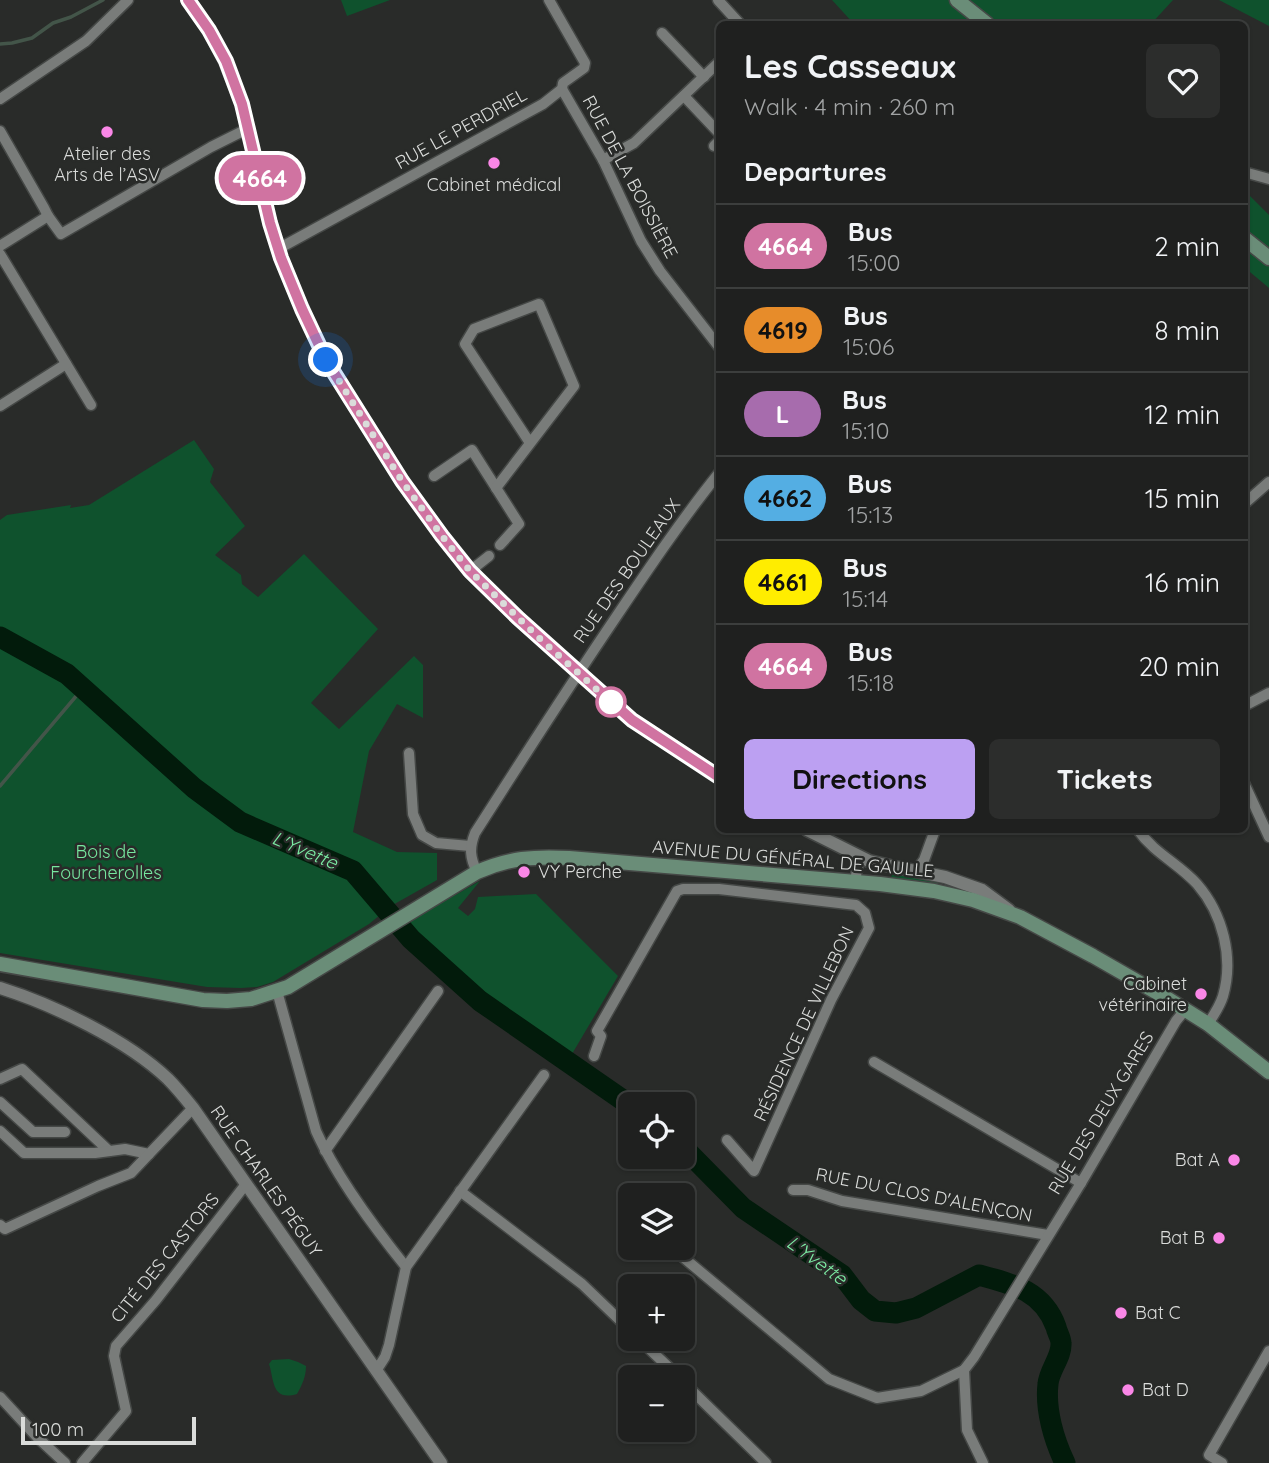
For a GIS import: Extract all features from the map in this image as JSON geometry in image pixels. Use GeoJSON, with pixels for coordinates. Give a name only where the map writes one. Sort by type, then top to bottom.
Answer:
{"type":"FeatureCollection","features":[{"type":"Feature","properties":{"kind":"main road"},"geometry":{"type":"LineString","coordinates":[[957,0],[983,21]]}},
{"type":"Feature","properties":{"kind":"main road"},"geometry":{"type":"LineString","coordinates":[[1248,241],[1269,258]]}},
{"type":"Feature","properties":{"kind":"main road","name":"AVENUE DU GÉNÉRAL DE GAULLE"},"geometry":{"type":"LineString","coordinates":[[0,964],[203,1000],[240,1001],[258,998],[299,980],[477,872],[497,863],[521,858],[543,857],[855,881],[947,894],[1020,918],[1093,956],[1208,1024],[1269,1072]]}},
{"type":"Feature","properties":{"kind":"street"},"geometry":{"type":"LineString","coordinates":[[0,99],[86,41],[128,0]]}},
{"type":"Feature","properties":{"kind":"street"},"geometry":{"type":"LineString","coordinates":[[188,0],[226,61],[242,104],[270,223],[302,309],[326,360],[402,481],[470,571],[518,618],[639,726],[716,775]]}},
{"type":"Feature","properties":{"kind":"street","name":"RUE LE PERDRIEL"},"geometry":{"type":"LineString","coordinates":[[278,249],[543,104],[562,89],[563,83],[584,68],[585,63],[549,0]]}},
{"type":"Feature","properties":{"kind":"street"},"geometry":{"type":"LineString","coordinates":[[718,0],[737,21]]}},
{"type":"Feature","properties":{"kind":"street"},"geometry":{"type":"LineString","coordinates":[[662,33],[704,77]]}},
{"type":"Feature","properties":{"kind":"street"},"geometry":{"type":"LineString","coordinates":[[603,160],[634,144],[716,65]]}},
{"type":"Feature","properties":{"kind":"street","name":"RUE DE LA BOISSIÈRE"},"geometry":{"type":"LineString","coordinates":[[562,89],[603,160],[640,241],[716,343]]}},
{"type":"Feature","properties":{"kind":"street"},"geometry":{"type":"LineString","coordinates":[[684,96],[716,129]]}},
{"type":"Feature","properties":{"kind":"street"},"geometry":{"type":"LineString","coordinates":[[0,131],[61,234],[248,128]]}},
{"type":"Feature","properties":{"kind":"street"},"geometry":{"type":"LineString","coordinates":[[1248,173],[1269,179]]}},
{"type":"Feature","properties":{"kind":"street"},"geometry":{"type":"LineString","coordinates":[[0,246],[48,216]]}},
{"type":"Feature","properties":{"kind":"street"},"geometry":{"type":"LineString","coordinates":[[0,254],[90,405]]}},
{"type":"Feature","properties":{"kind":"street"},"geometry":{"type":"LineString","coordinates":[[496,488],[574,386],[538,304],[474,329],[465,344],[530,443]]}},
{"type":"Feature","properties":{"kind":"street"},"geometry":{"type":"LineString","coordinates":[[0,405],[66,364]]}},
{"type":"Feature","properties":{"kind":"street"},"geometry":{"type":"LineString","coordinates":[[434,475],[472,450],[519,524],[500,545]]}},
{"type":"Feature","properties":{"kind":"street","name":"RUE DES BOULEAUX"},"geometry":{"type":"LineString","coordinates":[[470,846],[475,833],[578,673],[655,560],[712,489],[716,480]]}},
{"type":"Feature","properties":{"kind":"street"},"geometry":{"type":"LineString","coordinates":[[1248,500],[1269,482]]}},
{"type":"Feature","properties":{"kind":"street"},"geometry":{"type":"LineString","coordinates":[[470,571],[489,556]]}},
{"type":"Feature","properties":{"kind":"street"},"geometry":{"type":"LineString","coordinates":[[1248,704],[1269,694]]}},
{"type":"Feature","properties":{"kind":"street"},"geometry":{"type":"LineString","coordinates":[[409,753],[414,814],[422,835],[436,843],[470,846],[471,860],[477,872]]}},
{"type":"Feature","properties":{"kind":"street"},"geometry":{"type":"LineString","coordinates":[[1248,792],[1269,837]]}},
{"type":"Feature","properties":{"kind":"street"},"geometry":{"type":"LineString","coordinates":[[813,833],[883,865],[945,877],[982,890],[1020,918]]}},
{"type":"Feature","properties":{"kind":"street"},"geometry":{"type":"LineString","coordinates":[[916,871],[924,860],[934,833]]}},
{"type":"Feature","properties":{"kind":"street"},"geometry":{"type":"LineString","coordinates":[[1141,833],[1158,853],[1197,884],[1213,906],[1221,925],[1225,940],[1226,979],[1223,996],[1208,1024]]}},
{"type":"Feature","properties":{"kind":"street"},"geometry":{"type":"LineString","coordinates":[[855,881],[857,855]]}},
{"type":"Feature","properties":{"kind":"street"},"geometry":{"type":"LineString","coordinates":[[880,884],[883,865]]}},
{"type":"Feature","properties":{"kind":"street"},"geometry":{"type":"LineString","coordinates":[[719,889],[720,871]]}},
{"type":"Feature","properties":{"kind":"street","name":"RÉSIDENCE DE VILLEBON"},"geometry":{"type":"LineString","coordinates":[[594,1056],[601,1036],[597,1031],[677,891],[719,889],[856,905],[865,913],[869,928],[831,1000],[754,1171],[727,1140]]}},
{"type":"Feature","properties":{"kind":"street","name":"RUE CHARLES PÉGUY"},"geometry":{"type":"LineString","coordinates":[[0,988],[68,1015],[116,1042],[166,1077],[193,1108],[441,1463]]}},
{"type":"Feature","properties":{"kind":"street"},"geometry":{"type":"LineString","coordinates":[[277,991],[315,1126],[325,1151],[388,1245],[406,1267]]}},
{"type":"Feature","properties":{"kind":"street"},"geometry":{"type":"LineString","coordinates":[[325,1151],[438,991]]}},
{"type":"Feature","properties":{"kind":"street","name":"RUE DES DEUX GARES"},"geometry":{"type":"LineString","coordinates":[[964,1370],[1185,1010]]}},
{"type":"Feature","properties":{"kind":"street"},"geometry":{"type":"LineString","coordinates":[[874,1062],[1081,1183]]}},
{"type":"Feature","properties":{"kind":"street"},"geometry":{"type":"LineString","coordinates":[[0,1079],[22,1069],[110,1151]]}},
{"type":"Feature","properties":{"kind":"street"},"geometry":{"type":"LineString","coordinates":[[376,1371],[385,1357],[406,1267],[544,1075]]}},
{"type":"Feature","properties":{"kind":"street"},"geometry":{"type":"LineString","coordinates":[[0,1102],[33,1132],[65,1132]]}},
{"type":"Feature","properties":{"kind":"street"},"geometry":{"type":"LineString","coordinates":[[2,1228],[131,1173],[193,1108]]}},
{"type":"Feature","properties":{"kind":"street"},"geometry":{"type":"LineString","coordinates":[[0,1130],[24,1153],[95,1153],[125,1149],[149,1154]]}},
{"type":"Feature","properties":{"kind":"street","name":"CITÉ DES CASTORS"},"geometry":{"type":"LineString","coordinates":[[82,1463],[126,1411],[114,1356],[116,1346],[156,1300],[246,1184]]}},
{"type":"Feature","properties":{"kind":"street","name":"RUE DU CLOS D'ALENÇON"},"geometry":{"type":"LineString","coordinates":[[793,1191],[808,1190],[842,1200],[1048,1236]]}},
{"type":"Feature","properties":{"kind":"street"},"geometry":{"type":"LineString","coordinates":[[460,1191],[582,1284],[618,1318]]}},
{"type":"Feature","properties":{"kind":"street"},"geometry":{"type":"LineString","coordinates":[[686,1260],[829,1379],[877,1398],[921,1391],[964,1370],[967,1430],[983,1463]]}},
{"type":"Feature","properties":{"kind":"street"},"geometry":{"type":"LineString","coordinates":[[652,1351],[666,1365]]}},
{"type":"Feature","properties":{"kind":"street"},"geometry":{"type":"LineString","coordinates":[[1222,1463],[1207,1459],[1269,1351]]}},
{"type":"Feature","properties":{"kind":"street"},"geometry":{"type":"LineString","coordinates":[[695,1393],[766,1463]]}},
{"type":"Feature","properties":{"kind":"street"},"geometry":{"type":"LineString","coordinates":[[0,1396],[65,1463]]}},
{"type":"Feature","properties":{"kind":"green space"},"geometry":{"type":"Polygon","coordinates":[[[341,0],[390,0],[347,16],[341,0]]]}},
{"type":"Feature","properties":{"kind":"green space"},"geometry":{"type":"Polygon","coordinates":[[[832,0],[1173,0],[1154,21],[851,21],[832,0]]]}},
{"type":"Feature","properties":{"kind":"green space"},"geometry":{"type":"Polygon","coordinates":[[[1219,0],[1269,0],[1269,26],[1219,0]]]}},
{"type":"Feature","properties":{"kind":"green space"},"geometry":{"type":"Polygon","coordinates":[[[1248,194],[1269,215],[1269,288],[1248,270],[1248,194]]]}},
{"type":"Feature","properties":{"kind":"green space","name":"Bois de Fourcherolles"},"geometry":{"type":"Polygon","coordinates":[[[194,440],[214,469],[210,482],[245,526],[215,555],[241,575],[242,584],[258,597],[304,554],[378,629],[311,703],[339,729],[414,656],[423,665],[423,718],[397,704],[369,751],[353,832],[397,852],[437,853],[437,880],[391,906],[369,924],[273,982],[257,987],[207,987],[0,953],[0,520],[7,515],[71,505],[70,508],[89,505],[194,440]]]}},
{"type":"Feature","properties":{"kind":"green space"},"geometry":{"type":"Polygon","coordinates":[[[892,873],[939,881],[938,885],[891,878],[892,873]]]}},
{"type":"Feature","properties":{"kind":"green space"},"geometry":{"type":"Polygon","coordinates":[[[480,881],[458,908],[468,916],[475,909],[478,897],[536,894],[618,976],[572,1054],[485,995],[425,949],[404,924],[480,881]]]}},
{"type":"Feature","properties":{"kind":"green space"},"geometry":{"type":"Polygon","coordinates":[[[289,1359],[306,1366],[297,1394],[289,1396],[278,1392],[269,1364],[272,1360],[289,1359]]]}},
{"type":"Feature","properties":{"kind":"waterway"},"geometry":{"type":"LineString","coordinates":[[0,44],[32,38],[53,23],[103,0]]}},
{"type":"Feature","properties":{"kind":"waterway","name":"L'Yvette"},"geometry":{"type":"LineString","coordinates":[[0,637],[67,674],[194,788],[240,822],[353,871],[411,939],[480,1001],[618,1097]]}},
{"type":"Feature","properties":{"kind":"waterway"},"geometry":{"type":"LineString","coordinates":[[0,786],[83,688]]}},
{"type":"Feature","properties":{"kind":"waterway","name":"L'Yvette"},"geometry":{"type":"LineString","coordinates":[[695,1159],[743,1208],[842,1275],[861,1300],[875,1311],[896,1313],[916,1308],[979,1275],[1015,1286],[1035,1297],[1050,1315],[1061,1341],[1047,1394],[1051,1425],[1065,1463]]}},
{"type":"Feature","properties":{"kind":"bus line","name":"4664"},"geometry":{"type":"LineString","coordinates":[[188,0],[226,61],[242,104],[270,223],[302,309],[326,360],[402,481],[470,571],[518,618],[632,720],[716,775]]}},
{"type":"Feature","properties":{"kind":"place","name":"Atelier des Arts de l’ASV"},"geometry":{"type":"Point","coordinates":[107,132]}},
{"type":"Feature","properties":{"kind":"place","name":"Cabinet médical"},"geometry":{"type":"Point","coordinates":[494,163]}},
{"type":"Feature","properties":{"kind":"place","name":"VY Perche"},"geometry":{"type":"Point","coordinates":[524,872]}},
{"type":"Feature","properties":{"kind":"place","name":"Cabinet vétérinaire"},"geometry":{"type":"Point","coordinates":[1201,994]}},
{"type":"Feature","properties":{"kind":"place","name":"Bat A"},"geometry":{"type":"Point","coordinates":[1234,1160]}},
{"type":"Feature","properties":{"kind":"place","name":"Bat B"},"geometry":{"type":"Point","coordinates":[1219,1238]}},
{"type":"Feature","properties":{"kind":"place","name":"Bat C"},"geometry":{"type":"Point","coordinates":[1121,1313]}},
{"type":"Feature","properties":{"kind":"place","name":"Bat D"},"geometry":{"type":"Point","coordinates":[1128,1390]}},
{"type":"Feature","properties":{"kind":"route"},"geometry":{"type":"LineString","coordinates":[[326,360],[402,481],[470,571],[613,704],[611,702]]}}]}
